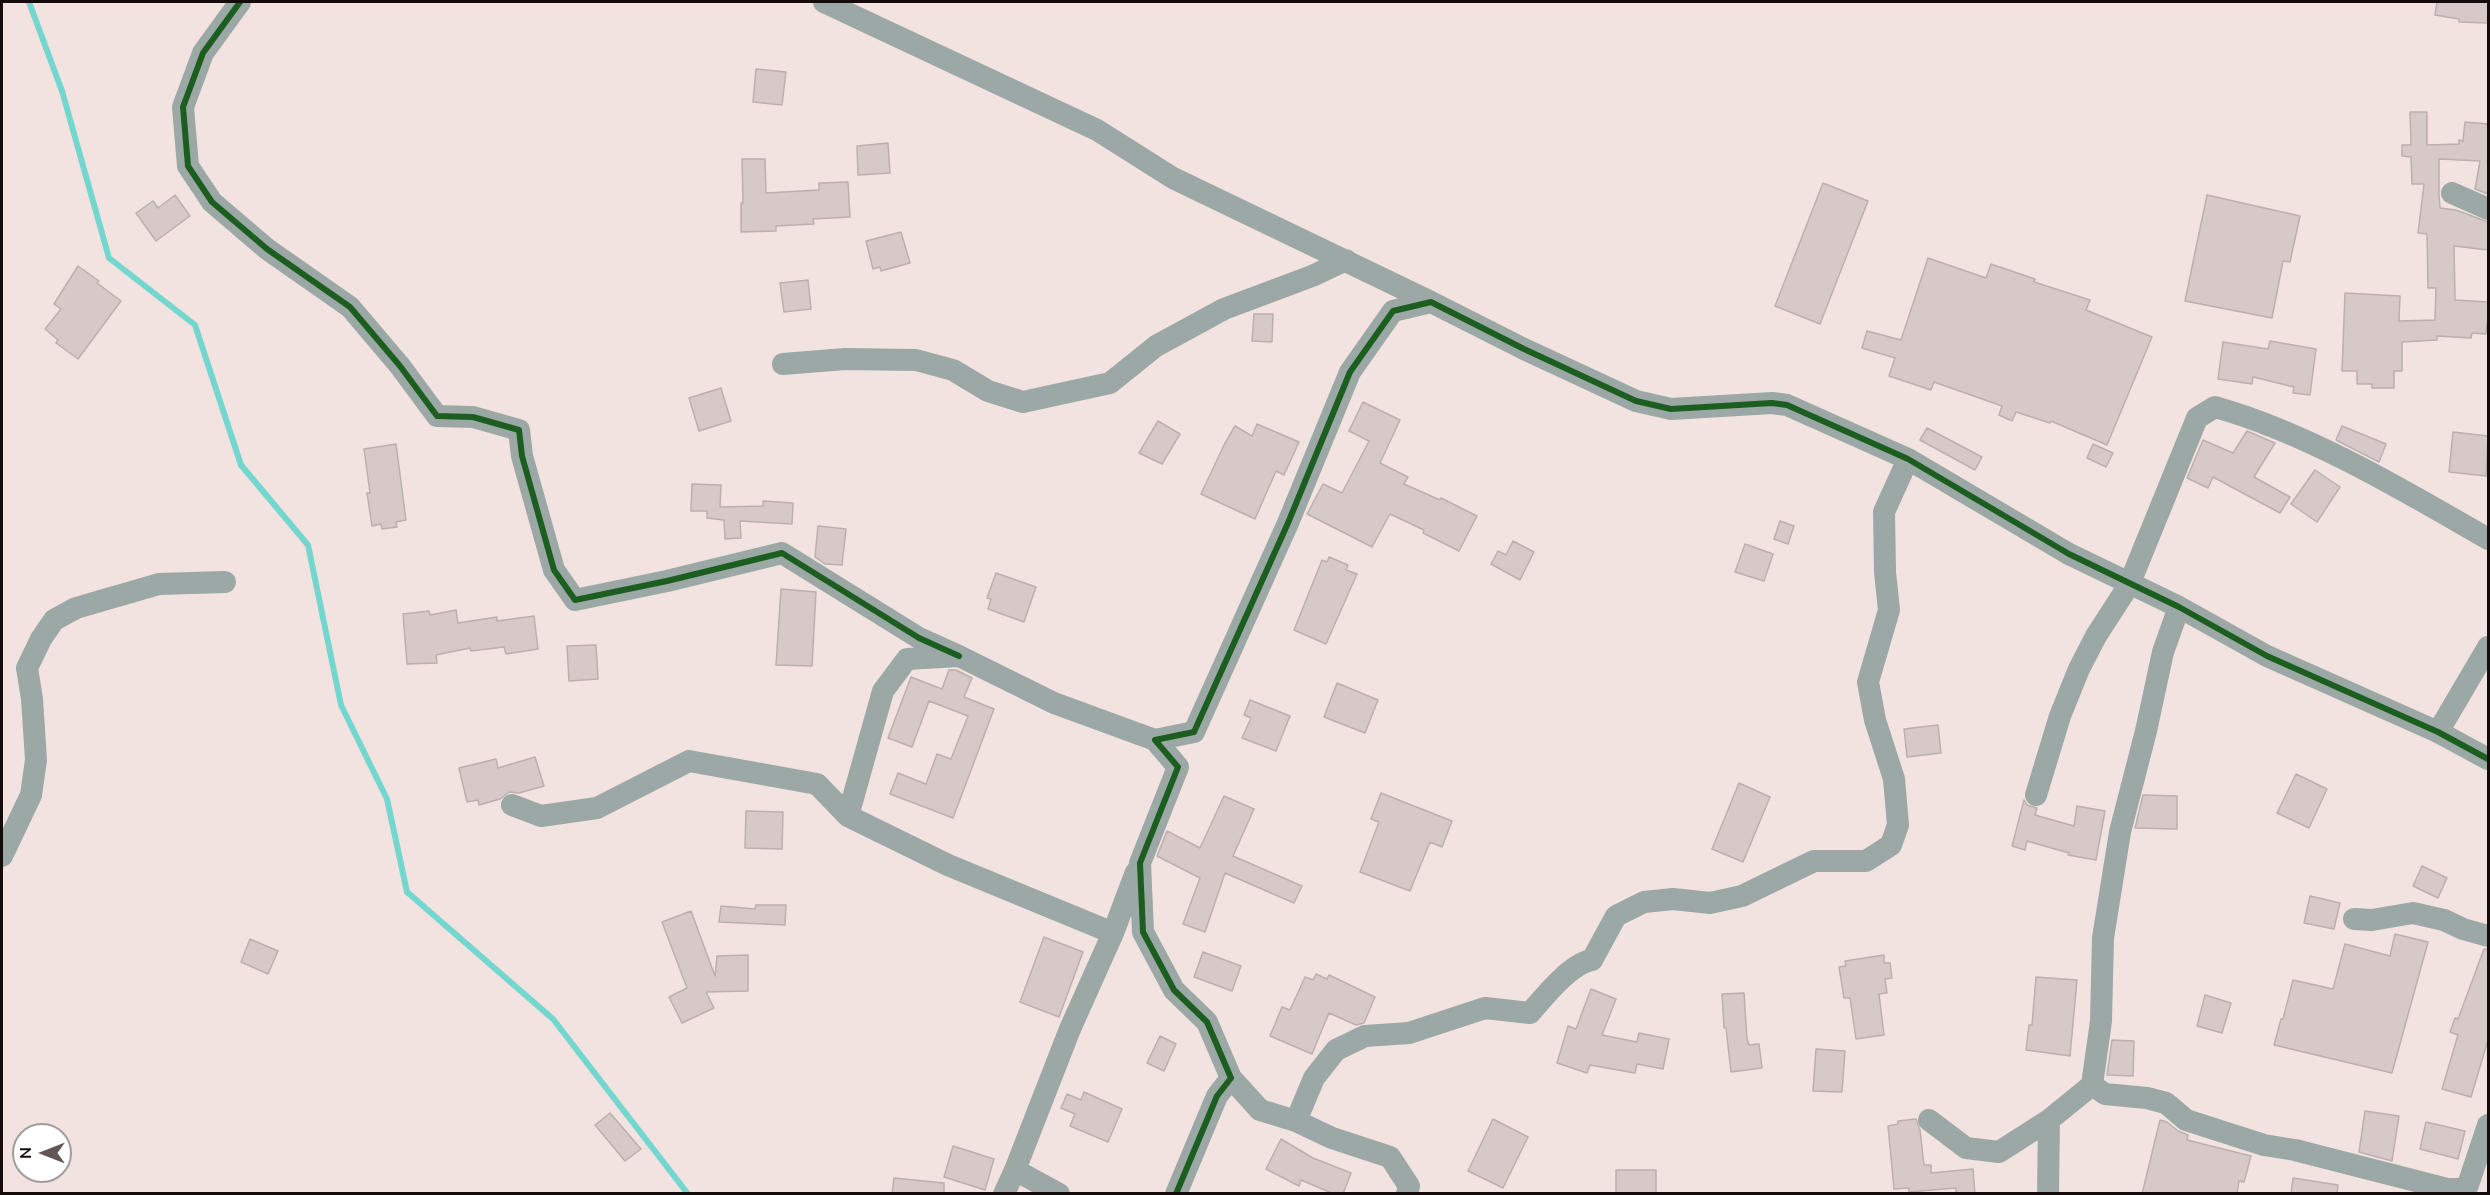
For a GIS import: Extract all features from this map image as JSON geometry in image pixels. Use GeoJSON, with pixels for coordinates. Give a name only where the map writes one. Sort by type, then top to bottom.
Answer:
{"type":"FeatureCollection","features":[{"type":"Feature","properties":{"kind":"street"},"geometry":{"type":"LineString","coordinates":[[240,2],[203,53],[183,107],[188,166],[212,202],[267,249],[350,307],[400,366],[437,416],[474,417],[519,430],[522,456],[554,570],[575,600],[667,581],[782,553],[919,638],[1054,703],[1155,740],[1178,767],[1113,933],[1070,1029],[1004,1194]]}},
{"type":"Feature","properties":{"kind":"street"},"geometry":{"type":"LineString","coordinates":[[824,2],[1096,130],[1173,178],[1636,401],[1671,409],[1772,403],[1787,405],[1908,459],[2069,554],[2179,608],[2267,656],[2438,732],[2488,759]]}},
{"type":"Feature","properties":{"kind":"street"},"geometry":{"type":"LineString","coordinates":[[2452,192],[2488,209]]}},
{"type":"Feature","properties":{"kind":"street"},"geometry":{"type":"LineString","coordinates":[[783,364],[845,359],[916,360],[953,369],[988,391],[1023,402],[1110,382],[1156,346],[1224,309],[1312,276],[1346,260]]}},
{"type":"Feature","properties":{"kind":"street"},"geometry":{"type":"LineString","coordinates":[[1155,740],[1194,732],[1288,523],[1350,372],[1393,311],[1431,302]]}},
{"type":"Feature","properties":{"kind":"street"},"geometry":{"type":"LineString","coordinates":[[2036,795],[2060,716],[2079,669],[2096,636],[2129,585],[2197,418],[2215,406],[2246,415],[2334,455],[2488,539]]}},
{"type":"Feature","properties":{"kind":"street"},"geometry":{"type":"LineString","coordinates":[[1296,1121],[1314,1077],[1336,1050],[1365,1036],[1409,1033],[1485,1008],[1530,1013],[1556,984],[1585,961],[1592,960],[1616,916],[1644,902],[1673,899],[1710,903],[1742,896],[1814,861],[1866,861],[1891,844],[1898,825],[1894,778],[1875,720],[1868,682],[1889,610],[1885,572],[1884,512],[1908,459]]}},
{"type":"Feature","properties":{"kind":"street"},"geometry":{"type":"LineString","coordinates":[[2,856],[31,795],[36,760],[32,699],[27,668],[41,639],[54,620],[76,608],[159,584],[225,582]]}},
{"type":"Feature","properties":{"kind":"street"},"geometry":{"type":"LineString","coordinates":[[1929,1119],[1966,1148],[1999,1152],[2049,1119],[2092,1085],[2101,1021],[2103,938],[2120,832],[2146,731],[2163,652],[2179,608]]}},
{"type":"Feature","properties":{"kind":"street"},"geometry":{"type":"LineString","coordinates":[[2438,732],[2488,647]]}},
{"type":"Feature","properties":{"kind":"street"},"geometry":{"type":"LineString","coordinates":[[848,816],[883,691],[907,659],[959,656]]}},
{"type":"Feature","properties":{"kind":"street"},"geometry":{"type":"LineString","coordinates":[[512,805],[541,816],[597,808],[689,760],[817,784],[848,816],[948,865],[1113,933]]}},
{"type":"Feature","properties":{"kind":"street"},"geometry":{"type":"LineString","coordinates":[[1140,862],[1143,932],[1174,990],[1208,1022],[1231,1078],[1260,1110],[1296,1121],[1332,1138],[1389,1157],[1409,1186],[1407,1194]]}},
{"type":"Feature","properties":{"kind":"street"},"geometry":{"type":"LineString","coordinates":[[2354,919],[2372,920],[2413,913],[2444,920],[2463,929],[2488,936]]}},
{"type":"Feature","properties":{"kind":"street"},"geometry":{"type":"LineString","coordinates":[[1176,1194],[1216,1096],[1231,1078]]}},
{"type":"Feature","properties":{"kind":"street"},"geometry":{"type":"LineString","coordinates":[[2092,1085],[2104,1094],[2147,1098],[2166,1103],[2186,1119],[2264,1145],[2295,1150],[2447,1189],[2460,1190],[2468,1185],[2488,1125]]}},
{"type":"Feature","properties":{"kind":"street"},"geometry":{"type":"LineString","coordinates":[[2048,1194],[2049,1119]]}},
{"type":"Feature","properties":{"kind":"street"},"geometry":{"type":"LineString","coordinates":[[1015,1170],[1059,1194]]}},
{"type":"Feature","properties":{"kind":"building"},"geometry":{"type":"Polygon","coordinates":[[[2437,2],[2488,2],[2488,23],[2459,22],[2459,19],[2435,15],[2437,2]]]}},
{"type":"Feature","properties":{"kind":"building"},"geometry":{"type":"Polygon","coordinates":[[[756,69],[786,72],[782,105],[753,102],[756,69]]]}},
{"type":"Feature","properties":{"kind":"building"},"geometry":{"type":"Polygon","coordinates":[[[2410,112],[2427,112],[2427,145],[2459,144],[2459,140],[2463,141],[2465,122],[2488,124],[2488,194],[2475,189],[2480,161],[2439,159],[2439,194],[2440,208],[2456,210],[2488,222],[2488,250],[2454,246],[2455,300],[2488,302],[2488,323],[2486,334],[2472,333],[2471,338],[2437,336],[2437,340],[2402,342],[2402,371],[2394,371],[2394,388],[2372,388],[2372,384],[2357,384],[2357,371],[2342,371],[2345,293],[2400,296],[2399,321],[2435,320],[2436,288],[2428,288],[2427,234],[2418,233],[2424,184],[2412,184],[2411,157],[2402,156],[2402,145],[2411,145],[2410,112]]]}},
{"type":"Feature","properties":{"kind":"building"},"geometry":{"type":"Polygon","coordinates":[[[888,143],[890,173],[858,175],[857,146],[888,143]]]}},
{"type":"Feature","properties":{"kind":"building"},"geometry":{"type":"Polygon","coordinates":[[[742,159],[765,159],[766,193],[819,190],[819,183],[848,182],[850,217],[813,219],[814,224],[776,226],[776,231],[741,232],[742,159]]]}},
{"type":"Feature","properties":{"kind":"building"},"geometry":{"type":"Polygon","coordinates":[[[1823,183],[1868,201],[1820,324],[1775,306],[1823,183]]]}},
{"type":"Feature","properties":{"kind":"building"},"geometry":{"type":"Polygon","coordinates":[[[175,195],[190,216],[156,241],[136,213],[153,201],[158,208],[175,195]]]}},
{"type":"Feature","properties":{"kind":"building"},"geometry":{"type":"Polygon","coordinates":[[[2207,195],[2300,216],[2290,262],[2283,261],[2272,318],[2185,301],[2207,195]]]}},
{"type":"Feature","properties":{"kind":"building"},"geometry":{"type":"Polygon","coordinates":[[[901,232],[910,263],[881,271],[880,267],[873,269],[866,241],[901,232]]]}},
{"type":"Feature","properties":{"kind":"building"},"geometry":{"type":"Polygon","coordinates":[[[1928,258],[1986,278],[1991,264],[2035,279],[2034,282],[2090,300],[2086,310],[2152,337],[2107,445],[2051,421],[2050,423],[2016,412],[2012,421],[1999,415],[2002,406],[1934,382],[1931,390],[1889,376],[1895,358],[1862,348],[1867,331],[1901,340],[1928,258]]]}},
{"type":"Feature","properties":{"kind":"building"},"geometry":{"type":"Polygon","coordinates":[[[78,266],[121,301],[78,359],[56,343],[58,340],[45,329],[61,309],[54,304],[78,266]]]}},
{"type":"Feature","properties":{"kind":"building"},"geometry":{"type":"Polygon","coordinates":[[[808,280],[811,309],[784,312],[780,283],[808,280]]]}},
{"type":"Feature","properties":{"kind":"building"},"geometry":{"type":"Polygon","coordinates":[[[1254,314],[1273,314],[1272,342],[1252,341],[1254,314]]]}},
{"type":"Feature","properties":{"kind":"building"},"geometry":{"type":"Polygon","coordinates":[[[2270,341],[2316,349],[2310,395],[2293,393],[2294,387],[2253,377],[2252,384],[2218,379],[2223,342],[2268,349],[2270,341]]]}},
{"type":"Feature","properties":{"kind":"building"},"geometry":{"type":"Polygon","coordinates":[[[721,388],[731,421],[699,431],[689,398],[721,388]]]}},
{"type":"Feature","properties":{"kind":"building"},"geometry":{"type":"Polygon","coordinates":[[[1363,402],[1400,420],[1380,463],[1408,477],[1404,484],[1440,500],[1441,498],[1477,516],[1459,551],[1423,533],[1424,530],[1390,514],[1372,547],[1307,514],[1323,484],[1342,493],[1369,441],[1349,431],[1363,402]]]}},
{"type":"Feature","properties":{"kind":"building"},"geometry":{"type":"Polygon","coordinates":[[[1158,421],[1180,434],[1162,464],[1139,453],[1158,421]]]}},
{"type":"Feature","properties":{"kind":"building"},"geometry":{"type":"Polygon","coordinates":[[[1257,424],[1299,442],[1284,475],[1276,471],[1255,519],[1201,494],[1235,426],[1252,436],[1257,424]]]}},
{"type":"Feature","properties":{"kind":"building"},"geometry":{"type":"Polygon","coordinates":[[[2342,426],[2386,444],[2379,462],[2336,440],[2342,426]]]}},
{"type":"Feature","properties":{"kind":"building"},"geometry":{"type":"Polygon","coordinates":[[[1927,428],[1982,457],[1975,470],[1920,440],[1927,428]]]}},
{"type":"Feature","properties":{"kind":"building"},"geometry":{"type":"Polygon","coordinates":[[[2247,431],[2275,443],[2254,477],[2290,497],[2280,513],[2213,477],[2208,488],[2187,478],[2203,440],[2233,453],[2247,431]]]}},
{"type":"Feature","properties":{"kind":"building"},"geometry":{"type":"Polygon","coordinates":[[[2453,432],[2488,436],[2486,476],[2449,472],[2453,432]]]}},
{"type":"Feature","properties":{"kind":"building"},"geometry":{"type":"Polygon","coordinates":[[[396,444],[406,520],[396,522],[397,527],[382,529],[381,524],[372,526],[364,449],[396,444]]]}},
{"type":"Feature","properties":{"kind":"building"},"geometry":{"type":"Polygon","coordinates":[[[2093,444],[2113,453],[2106,467],[2087,458],[2093,444]]]}},
{"type":"Feature","properties":{"kind":"building"},"geometry":{"type":"Polygon","coordinates":[[[2315,470],[2340,487],[2317,522],[2291,504],[2315,470]]]}},
{"type":"Feature","properties":{"kind":"building"},"geometry":{"type":"Polygon","coordinates":[[[692,484],[721,485],[720,507],[763,506],[763,501],[793,503],[792,524],[740,521],[741,538],[725,539],[724,520],[707,518],[707,511],[691,511],[692,484]]]}},
{"type":"Feature","properties":{"kind":"building"},"geometry":{"type":"Polygon","coordinates":[[[1780,521],[1794,526],[1788,544],[1774,539],[1780,521]]]}},
{"type":"Feature","properties":{"kind":"building"},"geometry":{"type":"Polygon","coordinates":[[[818,526],[846,529],[842,565],[825,564],[815,557],[818,526]]]}},
{"type":"Feature","properties":{"kind":"building"},"geometry":{"type":"Polygon","coordinates":[[[1513,541],[1534,552],[1520,580],[1491,564],[1498,551],[1506,555],[1513,541]]]}},
{"type":"Feature","properties":{"kind":"building"},"geometry":{"type":"Polygon","coordinates":[[[1745,544],[1773,554],[1764,581],[1735,572],[1745,544]]]}},
{"type":"Feature","properties":{"kind":"building"},"geometry":{"type":"Polygon","coordinates":[[[1329,557],[1348,565],[1346,570],[1357,574],[1326,644],[1294,630],[1322,560],[1327,562],[1329,557]]]}},
{"type":"Feature","properties":{"kind":"building"},"geometry":{"type":"Polygon","coordinates":[[[996,573],[1036,587],[1024,622],[988,609],[991,599],[987,598],[996,573]]]}},
{"type":"Feature","properties":{"kind":"building"},"geometry":{"type":"Polygon","coordinates":[[[781,589],[816,592],[812,666],[776,665],[781,589]]]}},
{"type":"Feature","properties":{"kind":"building"},"geometry":{"type":"Polygon","coordinates":[[[456,610],[458,623],[497,617],[497,621],[534,616],[538,649],[506,654],[504,647],[471,651],[470,648],[436,655],[437,663],[407,664],[403,614],[429,611],[430,615],[456,610]]]}},
{"type":"Feature","properties":{"kind":"building"},"geometry":{"type":"Polygon","coordinates":[[[596,645],[598,679],[569,681],[567,646],[596,645]]]}},
{"type":"Feature","properties":{"kind":"building"},"geometry":{"type":"Polygon","coordinates":[[[949,670],[956,670],[972,678],[964,697],[994,709],[953,818],[890,794],[898,773],[926,784],[937,754],[951,759],[968,716],[929,701],[912,747],[888,738],[911,677],[942,689],[949,670]]]}},
{"type":"Feature","properties":{"kind":"building"},"geometry":{"type":"Polygon","coordinates":[[[1337,683],[1378,700],[1365,733],[1324,717],[1337,683]]]}},
{"type":"Feature","properties":{"kind":"building"},"geometry":{"type":"Polygon","coordinates":[[[1250,700],[1290,716],[1276,751],[1242,738],[1251,718],[1244,715],[1250,700]]]}},
{"type":"Feature","properties":{"kind":"building"},"geometry":{"type":"Polygon","coordinates":[[[1938,725],[1941,753],[1907,757],[1904,729],[1938,725]]]}},
{"type":"Feature","properties":{"kind":"building"},"geometry":{"type":"Polygon","coordinates":[[[535,757],[544,786],[519,793],[509,792],[500,799],[479,805],[478,800],[467,802],[459,768],[496,759],[498,768],[535,757]]]}},
{"type":"Feature","properties":{"kind":"building"},"geometry":{"type":"Polygon","coordinates":[[[2296,774],[2327,789],[2309,828],[2277,813],[2296,774]]]}},
{"type":"Feature","properties":{"kind":"building"},"geometry":{"type":"Polygon","coordinates":[[[1739,783],[1770,797],[1743,862],[1712,849],[1739,783]]]}},
{"type":"Feature","properties":{"kind":"building"},"geometry":{"type":"Polygon","coordinates":[[[1381,793],[1452,821],[1442,847],[1430,842],[1410,891],[1360,872],[1379,822],[1371,819],[1381,793]]]}},
{"type":"Feature","properties":{"kind":"building"},"geometry":{"type":"Polygon","coordinates":[[[2143,795],[2177,796],[2177,829],[2135,828],[2143,795]]]}},
{"type":"Feature","properties":{"kind":"building"},"geometry":{"type":"Polygon","coordinates":[[[1224,796],[1254,809],[1233,856],[1302,886],[1294,903],[1225,873],[1205,932],[1183,924],[1200,878],[1157,856],[1167,831],[1200,848],[1224,796]]]}},
{"type":"Feature","properties":{"kind":"building"},"geometry":{"type":"Polygon","coordinates":[[[2024,800],[2027,805],[2037,808],[2035,815],[2074,826],[2077,806],[2105,811],[2096,860],[2068,855],[2069,853],[2027,841],[2025,850],[2012,846],[2024,800]]]}},
{"type":"Feature","properties":{"kind":"building"},"geometry":{"type":"Polygon","coordinates":[[[746,811],[783,812],[782,849],[745,848],[746,811]]]}},
{"type":"Feature","properties":{"kind":"building"},"geometry":{"type":"Polygon","coordinates":[[[2422,866],[2447,878],[2438,898],[2413,886],[2422,866]]]}},
{"type":"Feature","properties":{"kind":"building"},"geometry":{"type":"Polygon","coordinates":[[[2310,896],[2340,903],[2334,929],[2304,923],[2310,896]]]}},
{"type":"Feature","properties":{"kind":"building"},"geometry":{"type":"Polygon","coordinates":[[[756,905],[786,905],[785,925],[719,922],[721,906],[755,909],[756,905]]]}},
{"type":"Feature","properties":{"kind":"building"},"geometry":{"type":"Polygon","coordinates":[[[691,911],[715,976],[717,956],[748,955],[748,991],[706,992],[714,1008],[682,1023],[669,997],[687,988],[662,922],[691,911]]]}},
{"type":"Feature","properties":{"kind":"building"},"geometry":{"type":"Polygon","coordinates":[[[2395,934],[2428,942],[2392,1073],[2274,1045],[2293,980],[2333,989],[2345,944],[2390,956],[2395,934]]]}},
{"type":"Feature","properties":{"kind":"building"},"geometry":{"type":"Polygon","coordinates":[[[1044,937],[1083,952],[1059,1017],[1020,1002],[1044,937]]]}},
{"type":"Feature","properties":{"kind":"building"},"geometry":{"type":"Polygon","coordinates":[[[250,939],[278,951],[268,974],[241,962],[250,939]]]}},
{"type":"Feature","properties":{"kind":"building"},"geometry":{"type":"Polygon","coordinates":[[[2484,949],[2488,949],[2488,1040],[2471,1097],[2442,1089],[2458,1035],[2450,1032],[2455,1018],[2458,1019],[2484,949]]]}},
{"type":"Feature","properties":{"kind":"building"},"geometry":{"type":"Polygon","coordinates":[[[1203,952],[1241,966],[1232,991],[1194,977],[1203,952]]]}},
{"type":"Feature","properties":{"kind":"building"},"geometry":{"type":"Polygon","coordinates":[[[1884,955],[1884,963],[1890,963],[1892,978],[1885,979],[1887,993],[1879,994],[1884,1035],[1856,1039],[1850,998],[1844,998],[1839,967],[1846,966],[1845,961],[1884,955]]]}},
{"type":"Feature","properties":{"kind":"building"},"geometry":{"type":"Polygon","coordinates":[[[1316,974],[1327,979],[1329,975],[1375,997],[1364,1023],[1356,1025],[1329,1013],[1312,1054],[1270,1036],[1282,1007],[1290,1010],[1305,977],[1313,980],[1316,974]]]}},
{"type":"Feature","properties":{"kind":"building"},"geometry":{"type":"Polygon","coordinates":[[[2036,977],[2077,980],[2070,1056],[2026,1050],[2029,1025],[2032,1025],[2036,977]]]}},
{"type":"Feature","properties":{"kind":"building"},"geometry":{"type":"Polygon","coordinates":[[[1591,989],[1616,999],[1602,1035],[1637,1042],[1639,1033],[1669,1039],[1663,1069],[1637,1064],[1635,1073],[1590,1065],[1587,1073],[1557,1063],[1568,1026],[1576,1029],[1591,989]]]}},
{"type":"Feature","properties":{"kind":"building"},"geometry":{"type":"Polygon","coordinates":[[[1744,993],[1747,1039],[1749,1045],[1759,1044],[1762,1068],[1731,1072],[1726,1028],[1724,1028],[1722,994],[1744,993]]]}},
{"type":"Feature","properties":{"kind":"building"},"geometry":{"type":"Polygon","coordinates":[[[2205,995],[2231,1003],[2222,1033],[2197,1026],[2205,995]]]}},
{"type":"Feature","properties":{"kind":"building"},"geometry":{"type":"Polygon","coordinates":[[[1160,1036],[1176,1044],[1164,1071],[1147,1063],[1160,1036]]]}},
{"type":"Feature","properties":{"kind":"building"},"geometry":{"type":"Polygon","coordinates":[[[2112,1040],[2134,1041],[2133,1076],[2107,1075],[2112,1040]]]}},
{"type":"Feature","properties":{"kind":"building"},"geometry":{"type":"Polygon","coordinates":[[[1816,1049],[1845,1051],[1842,1092],[1813,1091],[1816,1049]]]}},
{"type":"Feature","properties":{"kind":"building"},"geometry":{"type":"Polygon","coordinates":[[[1084,1092],[1122,1109],[1108,1142],[1070,1126],[1075,1114],[1061,1108],[1067,1094],[1081,1100],[1084,1092]]]}},
{"type":"Feature","properties":{"kind":"building"},"geometry":{"type":"Polygon","coordinates":[[[2365,1111],[2399,1116],[2392,1161],[2359,1152],[2365,1111]]]}},
{"type":"Feature","properties":{"kind":"building"},"geometry":{"type":"Polygon","coordinates":[[[610,1113],[641,1149],[625,1161],[595,1125],[610,1113]]]}},
{"type":"Feature","properties":{"kind":"building"},"geometry":{"type":"Polygon","coordinates":[[[1493,1119],[1528,1137],[1503,1188],[1468,1171],[1493,1119]]]}},
{"type":"Feature","properties":{"kind":"building"},"geometry":{"type":"Polygon","coordinates":[[[1916,1119],[1920,1130],[1924,1165],[1931,1165],[1931,1173],[1973,1169],[1975,1194],[1956,1194],[1956,1188],[1909,1192],[1909,1188],[1894,1189],[1888,1126],[1898,1124],[1898,1121],[1916,1119]]]}},
{"type":"Feature","properties":{"kind":"building"},"geometry":{"type":"Polygon","coordinates":[[[2160,1120],[2188,1135],[2187,1140],[2251,1156],[2244,1182],[2239,1181],[2237,1194],[2142,1194],[2160,1120]]]}},
{"type":"Feature","properties":{"kind":"building"},"geometry":{"type":"Polygon","coordinates":[[[2426,1122],[2465,1131],[2458,1159],[2420,1149],[2426,1122]]]}},
{"type":"Feature","properties":{"kind":"building"},"geometry":{"type":"Polygon","coordinates":[[[1281,1139],[1313,1158],[1351,1173],[1343,1194],[1334,1194],[1301,1180],[1299,1186],[1266,1169],[1281,1139]]]}},
{"type":"Feature","properties":{"kind":"building"},"geometry":{"type":"Polygon","coordinates":[[[953,1146],[994,1159],[985,1190],[944,1177],[953,1146]]]}},
{"type":"Feature","properties":{"kind":"building"},"geometry":{"type":"Polygon","coordinates":[[[1616,1170],[1656,1170],[1656,1194],[1616,1194],[1616,1170]]]}},
{"type":"Feature","properties":{"kind":"building"},"geometry":{"type":"Polygon","coordinates":[[[894,1178],[944,1183],[944,1194],[892,1194],[894,1178]]]}},
{"type":"Feature","properties":{"kind":"building"},"geometry":{"type":"Polygon","coordinates":[[[2293,1178],[2338,1185],[2337,1194],[2291,1194],[2293,1178]]]}},
{"type":"Feature","properties":{"kind":"waterway"},"geometry":{"type":"LineString","coordinates":[[29,2],[62,91],[109,258],[195,325],[241,465],[308,545],[341,705],[387,799],[407,892],[553,1019],[688,1194]]}},
{"type":"Feature","properties":{"kind":"cycle path"},"geometry":{"type":"LineString","coordinates":[[240,2],[203,53],[183,107],[188,166],[212,202],[267,249],[350,307],[400,366],[437,416],[473,417],[519,430],[522,456],[554,570],[575,600],[667,581],[782,553],[919,638],[959,656]]}},
{"type":"Feature","properties":{"kind":"cycle path"},"geometry":{"type":"LineString","coordinates":[[1176,1194],[1217,1096],[1231,1078],[1207,1022],[1174,990],[1143,932],[1140,863],[1178,767],[1155,740],[1194,732],[1288,523],[1350,372],[1393,311],[1431,302],[1524,349],[1636,401],[1671,409],[1772,403],[1787,405],[1908,459],[2069,554],[2179,607],[2267,656],[2438,732],[2488,759]]}}]}
